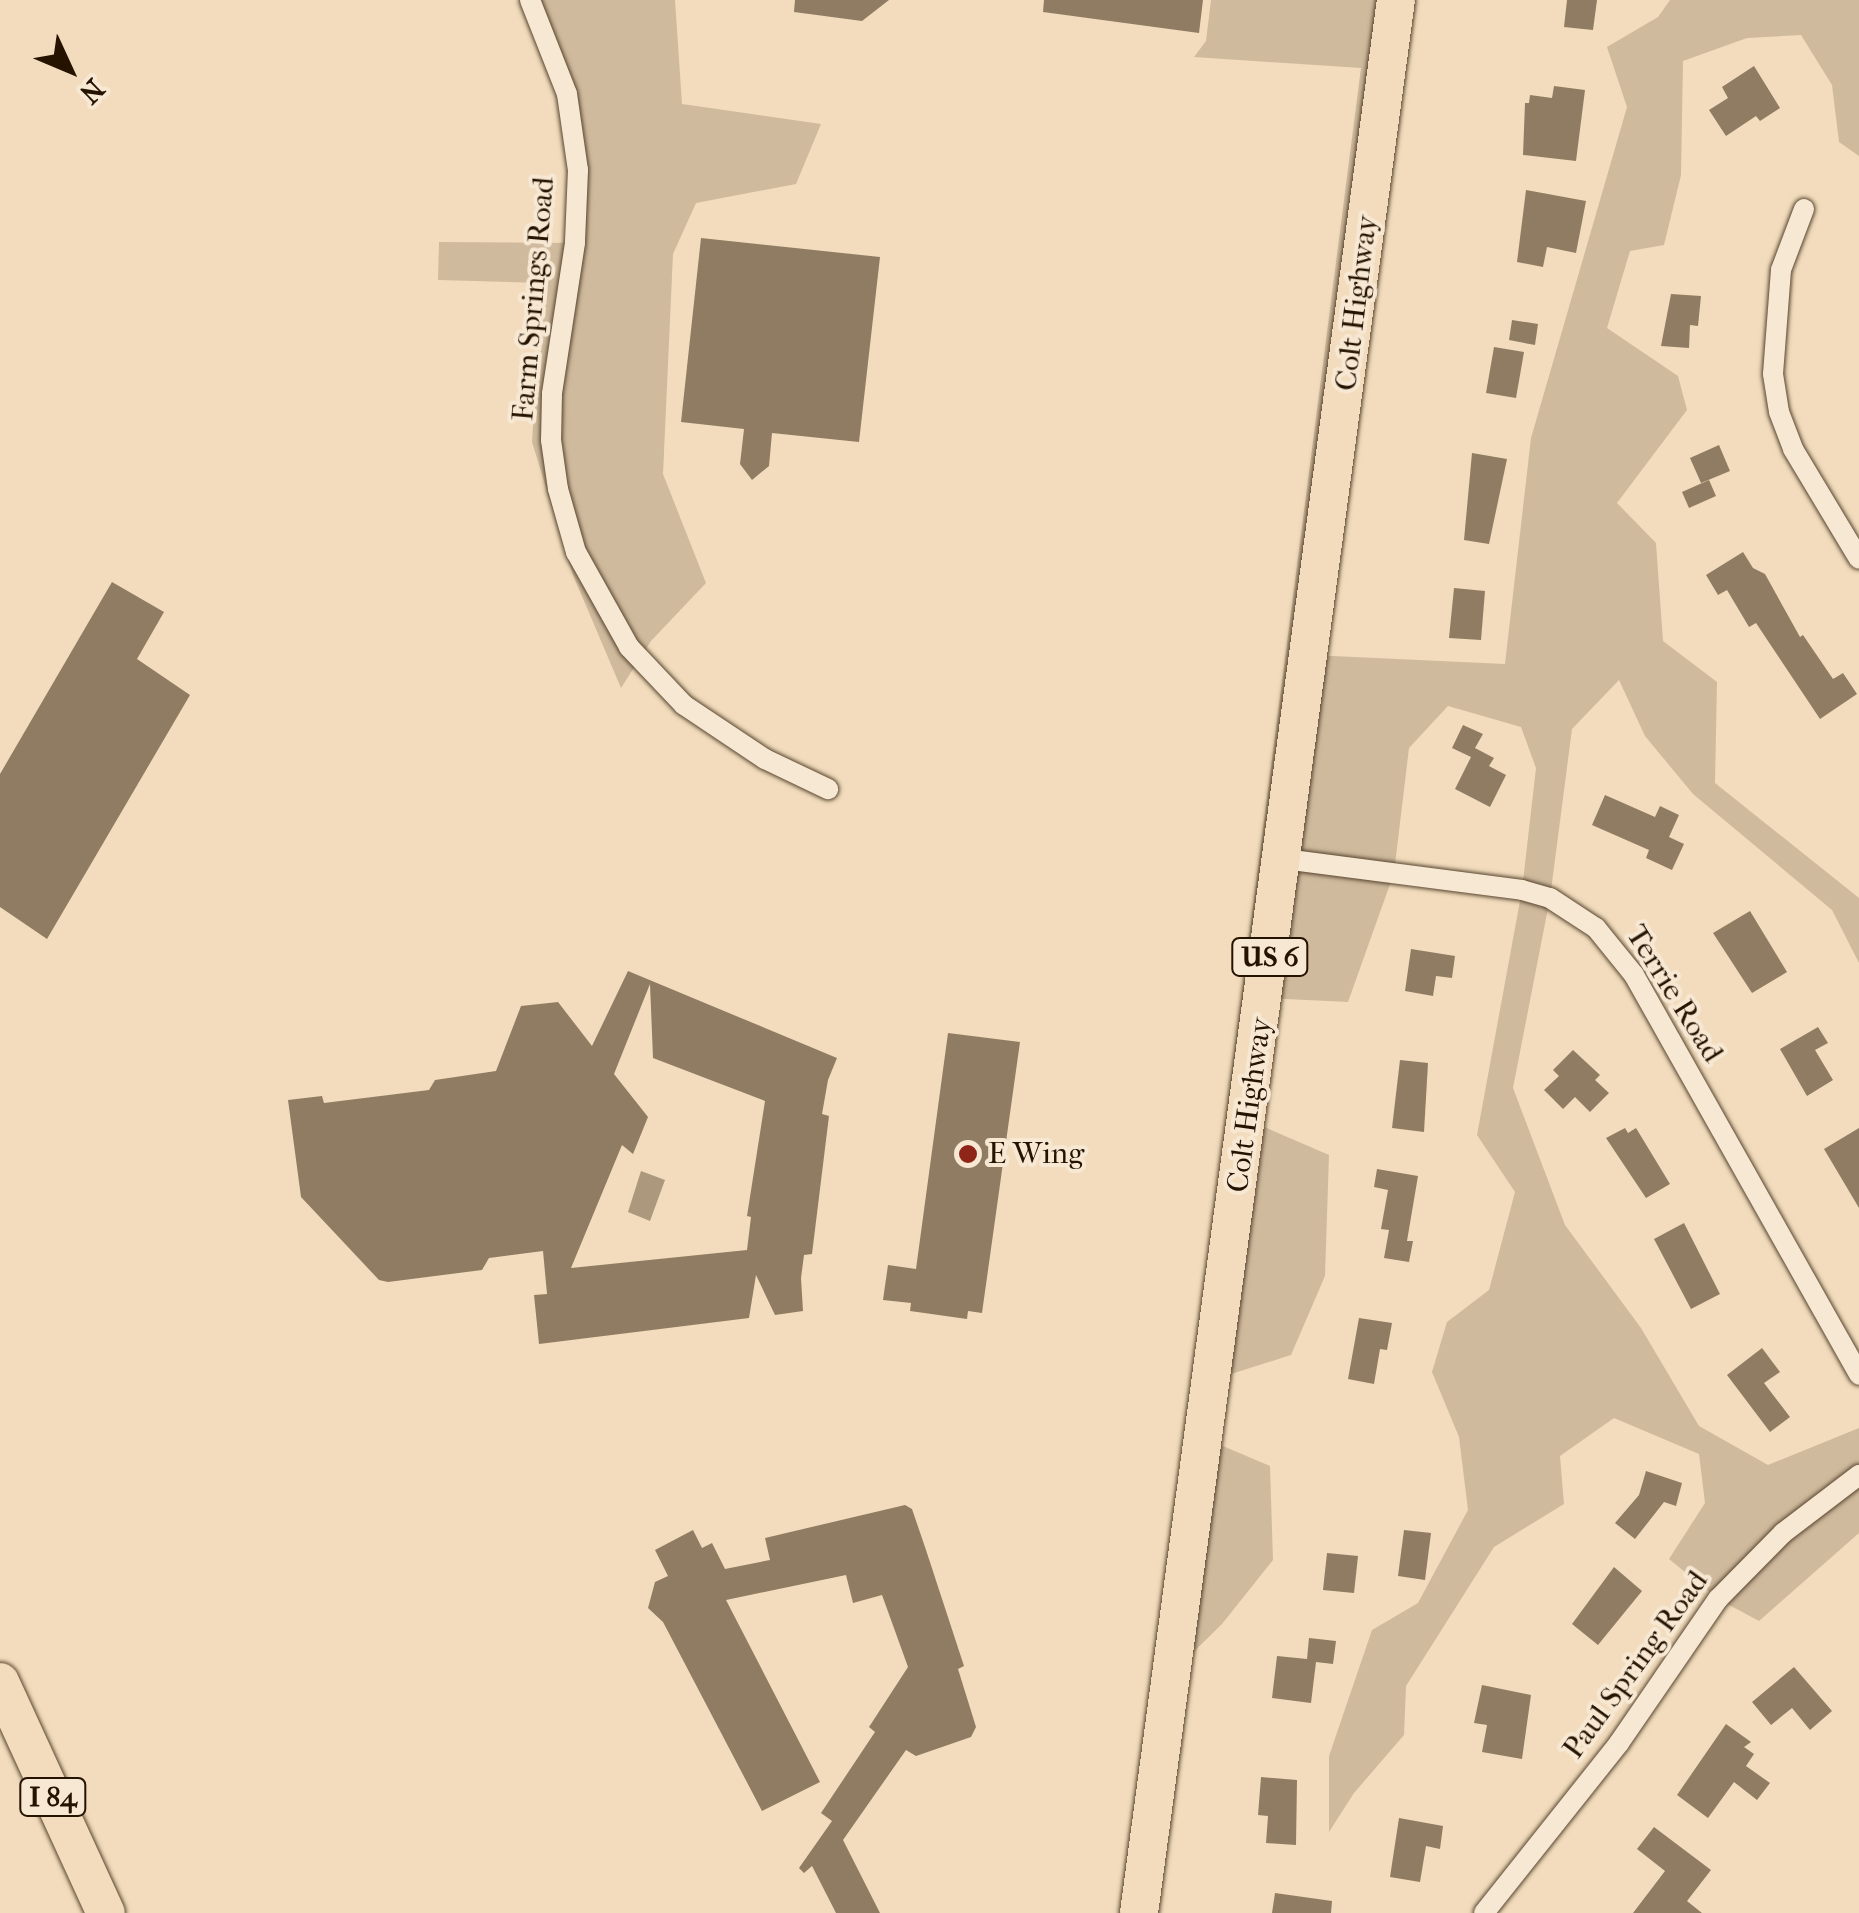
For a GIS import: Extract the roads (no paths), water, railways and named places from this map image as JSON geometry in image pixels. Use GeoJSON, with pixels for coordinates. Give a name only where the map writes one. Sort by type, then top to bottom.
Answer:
{"type":"FeatureCollection","features":[{"type":"Feature","properties":{"kind":"highway","name":"Colt Highway"},"geometry":{"type":"LineString","coordinates":[[1139,1913],[1284,858],[1396,0]]}},
{"type":"Feature","properties":{"kind":"highway","name":"I 84"},"geometry":{"type":"LineString","coordinates":[[0,1682],[106,1913]]}},
{"type":"Feature","properties":{"kind":"street","name":"Farm Springs Road"},"geometry":{"type":"LineString","coordinates":[[530,0],[567,94],[575,143],[575,243],[552,394],[551,440],[558,488],[576,552],[629,647],[684,705],[765,759],[828,788]]}},
{"type":"Feature","properties":{"kind":"street"},"geometry":{"type":"LineString","coordinates":[[1804,208],[1781,270],[1774,334],[1776,393],[1793,449],[1859,560]]}},
{"type":"Feature","properties":{"kind":"street","name":"Terrie Road"},"geometry":{"type":"LineString","coordinates":[[1284,858],[1522,890],[1574,910],[1596,928],[1634,976],[1859,1375]]}},
{"type":"Feature","properties":{"kind":"street","name":"Paul Spring Road"},"geometry":{"type":"LineString","coordinates":[[1484,1913],[1619,1743],[1718,1599],[1783,1533],[1859,1475]]}},
{"type":"Feature","properties":{"kind":"place","name":"E Wing"},"geometry":{"type":"Point","coordinates":[968,1154]}}]}
